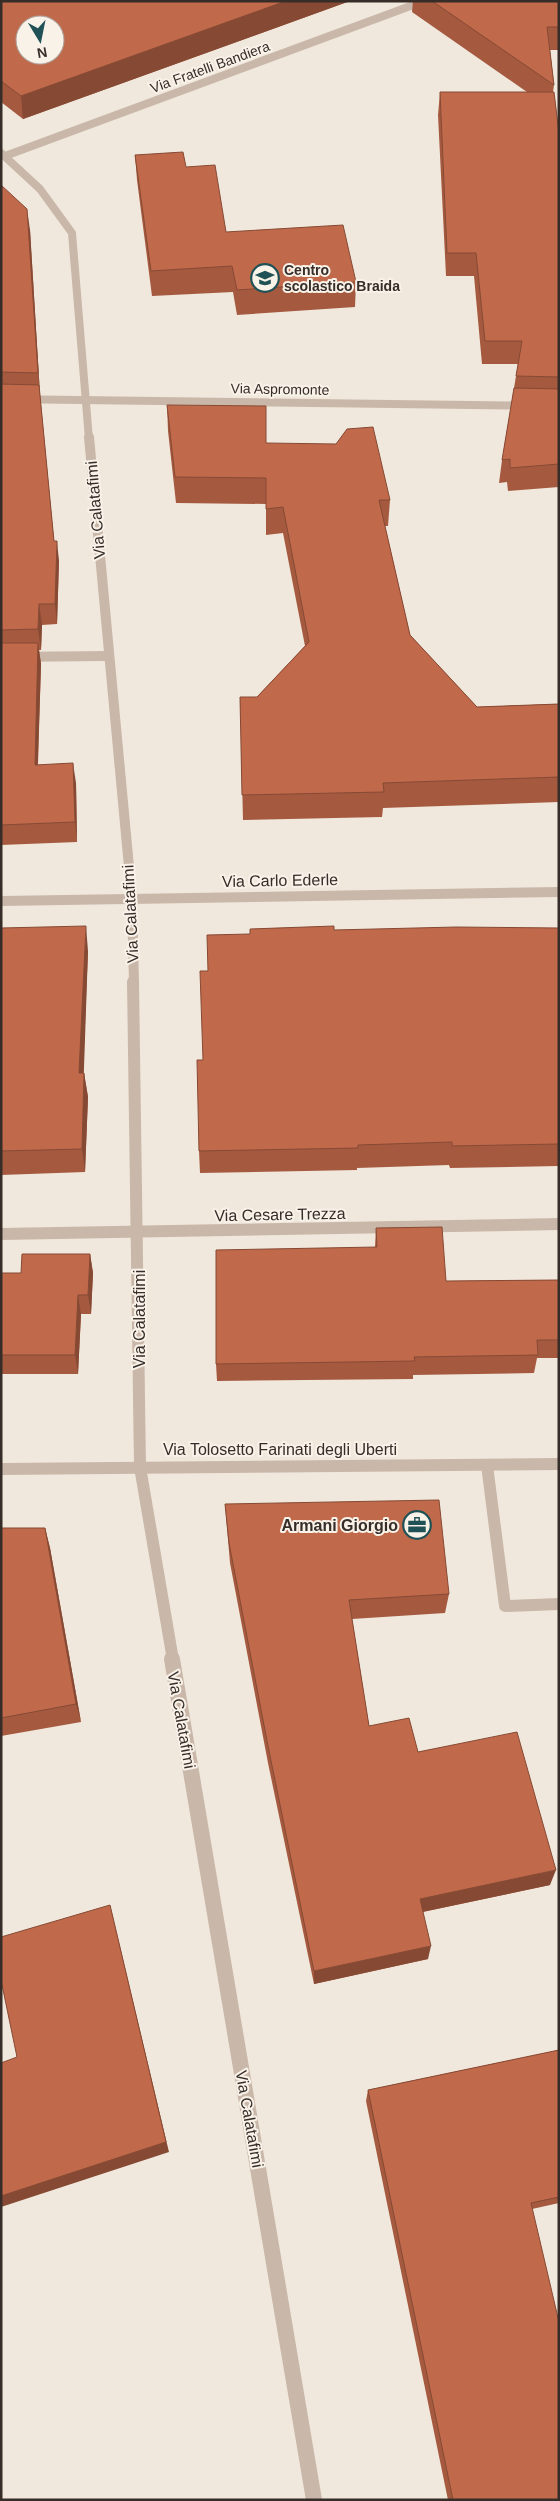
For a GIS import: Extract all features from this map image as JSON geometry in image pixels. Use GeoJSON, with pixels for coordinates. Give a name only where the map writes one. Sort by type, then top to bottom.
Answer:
{"type":"FeatureCollection","features":[{"type":"Feature","properties":{"kind":"street","name":"Via Fratelli Bandiera"},"geometry":{"type":"LineString","coordinates":[[3,154],[424,1]]}},
{"type":"Feature","properties":{"kind":"street","name":"Via Calatafimi"},"geometry":{"type":"LineString","coordinates":[[3,154],[40,189],[72,233],[85,400],[132,899],[140,1467],[314,2500]]}},
{"type":"Feature","properties":{"kind":"street","name":"Via Aspromonte"},"geometry":{"type":"LineString","coordinates":[[1,399],[559,406]]}},
{"type":"Feature","properties":{"kind":"street"},"geometry":{"type":"LineString","coordinates":[[1,658],[109,656]]}},
{"type":"Feature","properties":{"kind":"street","name":"Via Carlo Ederle"},"geometry":{"type":"LineString","coordinates":[[1,901],[559,892]]}},
{"type":"Feature","properties":{"kind":"street","name":"Via Cesare Trezza"},"geometry":{"type":"LineString","coordinates":[[1,1234],[559,1224]]}},
{"type":"Feature","properties":{"kind":"street","name":"Via Tolosetto Farinati degli Uberti"},"geometry":{"type":"LineString","coordinates":[[1,1469],[559,1464]]}},
{"type":"Feature","properties":{"kind":"street"},"geometry":{"type":"LineString","coordinates":[[487,1465],[505,1606],[559,1604]]}},
{"type":"Feature","properties":{"kind":"building"},"geometry":{"type":"Polygon","coordinates":[[[1,1],[286,1],[21,96],[1,81],[1,1]]]}},
{"type":"Feature","properties":{"kind":"building"},"geometry":{"type":"Polygon","coordinates":[[[432,1],[559,1],[559,27],[547,27],[554,85],[432,1]]]}},
{"type":"Feature","properties":{"kind":"building"},"geometry":{"type":"Polygon","coordinates":[[[440,92],[554,92],[559,133],[559,377],[516,376],[522,341],[485,341],[476,253],[447,253],[440,92]]]}},
{"type":"Feature","properties":{"kind":"building"},"geometry":{"type":"Polygon","coordinates":[[[183,152],[186,167],[215,165],[226,232],[343,225],[356,282],[237,290],[232,266],[151,271],[135,155],[183,152]]]}},
{"type":"Feature","properties":{"kind":"building"},"geometry":{"type":"Polygon","coordinates":[[[1,185],[27,209],[38,373],[1,372],[1,185]]]}},
{"type":"Feature","properties":{"kind":"building"},"geometry":{"type":"Polygon","coordinates":[[[1,384],[39,385],[54,541],[57,541],[55,604],[39,604],[38,629],[1,630],[1,384]]]}},
{"type":"Feature","properties":{"kind":"building"},"geometry":{"type":"Polygon","coordinates":[[[514,388],[559,389],[559,464],[510,468],[510,459],[502,460],[514,388]]]}},
{"type":"Feature","properties":{"kind":"building"},"geometry":{"type":"Polygon","coordinates":[[[167,405],[266,406],[266,443],[336,444],[347,429],[373,427],[390,500],[379,500],[410,635],[477,707],[559,704],[559,777],[383,783],[384,792],[242,795],[240,697],[257,697],[309,642],[283,507],[266,509],[266,478],[175,477],[167,405]]]}},
{"type":"Feature","properties":{"kind":"building"},"geometry":{"type":"Polygon","coordinates":[[[1,643],[38,643],[35,765],[73,763],[75,822],[1,825],[1,643]]]}},
{"type":"Feature","properties":{"kind":"building"},"geometry":{"type":"Polygon","coordinates":[[[86,926],[79,1073],[84,1073],[82,1149],[1,1151],[1,928],[86,926]]]}},
{"type":"Feature","properties":{"kind":"building"},"geometry":{"type":"Polygon","coordinates":[[[334,926],[334,930],[456,927],[559,928],[559,1144],[452,1146],[452,1142],[358,1145],[358,1148],[199,1151],[197,1060],[203,1060],[200,971],[208,971],[207,935],[250,934],[250,929],[334,926]]]}},
{"type":"Feature","properties":{"kind":"building"},"geometry":{"type":"Polygon","coordinates":[[[442,1227],[446,1281],[559,1280],[559,1340],[537,1340],[538,1355],[414,1357],[415,1361],[216,1364],[216,1250],[377,1247],[376,1228],[442,1227]]]}},
{"type":"Feature","properties":{"kind":"building"},"geometry":{"type":"Polygon","coordinates":[[[22,1254],[90,1254],[88,1295],[78,1295],[75,1355],[1,1355],[1,1273],[21,1273],[22,1254]]]}},
{"type":"Feature","properties":{"kind":"building"},"geometry":{"type":"Polygon","coordinates":[[[439,1500],[449,1594],[349,1600],[369,1726],[409,1718],[418,1752],[517,1732],[556,1870],[420,1899],[431,1946],[314,1971],[229,1543],[225,1504],[439,1500]]]}},
{"type":"Feature","properties":{"kind":"building"},"geometry":{"type":"Polygon","coordinates":[[[1,1528],[45,1528],[76,1704],[1,1718],[1,1528]]]}},
{"type":"Feature","properties":{"kind":"building"},"geometry":{"type":"Polygon","coordinates":[[[110,1905],[166,2142],[1,2196],[1,2063],[17,2057],[1,1980],[1,1937],[110,1905]]]}},
{"type":"Feature","properties":{"kind":"building"},"geometry":{"type":"Polygon","coordinates":[[[559,2050],[559,2197],[531,2203],[559,2322],[559,2500],[453,2500],[368,2090],[559,2050]]]}},
{"type":"Feature","properties":{"kind":"place","name":"Centro scolastico Braida"},"geometry":{"type":"Point","coordinates":[265,278]}},
{"type":"Feature","properties":{"kind":"place","name":"Armani Giorgio"},"geometry":{"type":"Point","coordinates":[417,1525]}}]}
